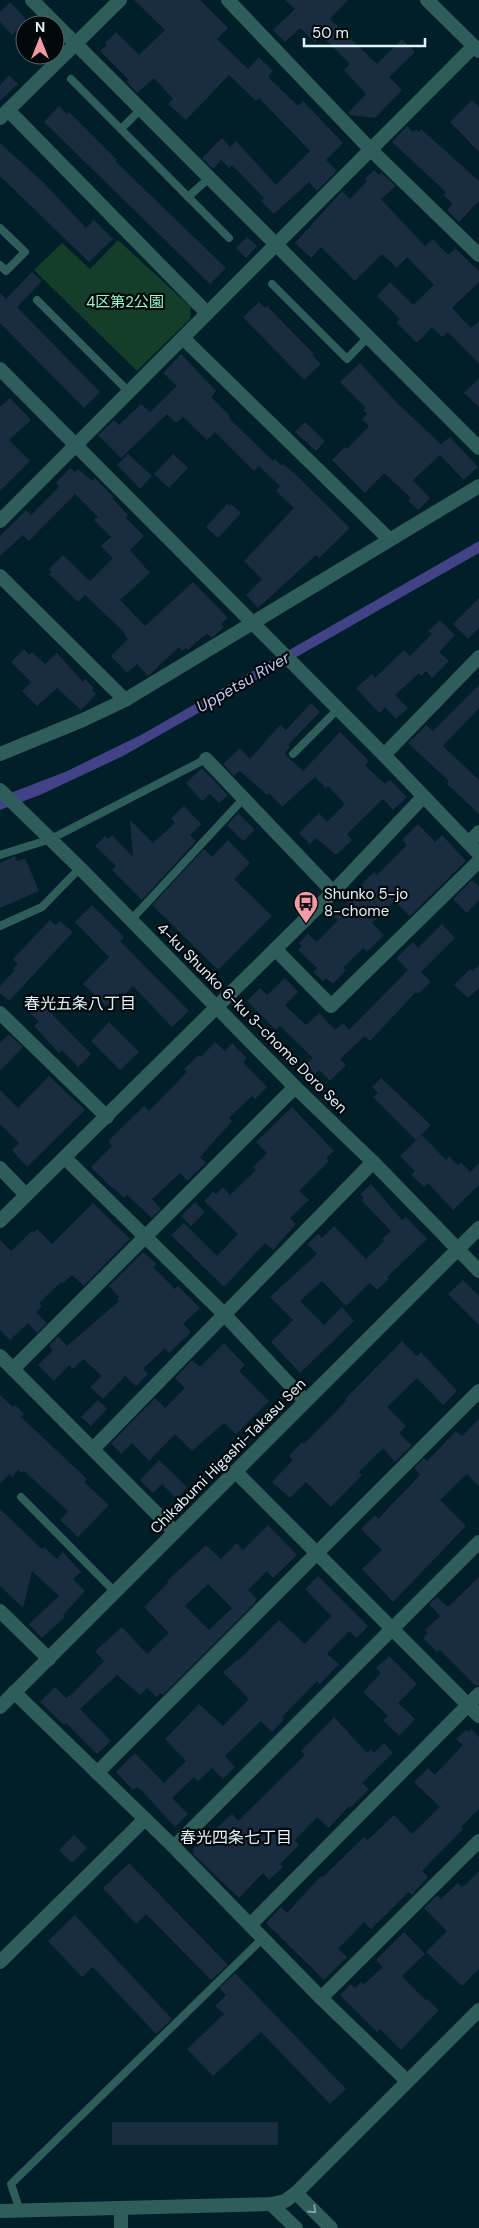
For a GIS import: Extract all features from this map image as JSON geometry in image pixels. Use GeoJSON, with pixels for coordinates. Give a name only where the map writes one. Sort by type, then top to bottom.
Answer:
{"type":"FeatureCollection","features":[{"type":"Feature","properties":{"kind":"street"},"geometry":{"type":"LineString","coordinates":[[32,0],[479,448]]}},
{"type":"Feature","properties":{"kind":"street"},"geometry":{"type":"LineString","coordinates":[[120,0],[4,114],[206,313]]}},
{"type":"Feature","properties":{"kind":"street"},"geometry":{"type":"LineString","coordinates":[[228,0],[371,150],[479,254]]}},
{"type":"Feature","properties":{"kind":"street"},"geometry":{"type":"LineString","coordinates":[[0,521],[206,313],[371,150],[477,49],[427,0]]}},
{"type":"Feature","properties":{"kind":"street"},"geometry":{"type":"LineString","coordinates":[[183,338],[389,539]]}},
{"type":"Feature","properties":{"kind":"street"},"geometry":{"type":"LineString","coordinates":[[0,369],[384,755],[479,854]]}},
{"type":"Feature","properties":{"kind":"street"},"geometry":{"type":"LineString","coordinates":[[0,754],[83,720],[125,700],[479,486]]}},
{"type":"Feature","properties":{"kind":"street"},"geometry":{"type":"LineString","coordinates":[[0,576],[125,700]]}},
{"type":"Feature","properties":{"kind":"street"},"geometry":{"type":"LineString","coordinates":[[384,755],[479,658]]}},
{"type":"Feature","properties":{"kind":"street"},"geometry":{"type":"LineString","coordinates":[[206,758],[333,892]]}},
{"type":"Feature","properties":{"kind":"street","name":"4-ku Shunko 6-ku 3-chome Doro Sen"},"geometry":{"type":"LineString","coordinates":[[0,790],[48,835],[295,1087],[373,1162],[479,1271]]}},
{"type":"Feature","properties":{"kind":"street"},"geometry":{"type":"LineString","coordinates":[[0,1221],[333,892],[423,797]]}},
{"type":"Feature","properties":{"kind":"street"},"geometry":{"type":"LineString","coordinates":[[468,843],[479,832]]}},
{"type":"Feature","properties":{"kind":"street"},"geometry":{"type":"LineString","coordinates":[[275,949],[331,1006],[479,861]]}},
{"type":"Feature","properties":{"kind":"street"},"geometry":{"type":"LineString","coordinates":[[3,1020],[107,1117]]}},
{"type":"Feature","properties":{"kind":"street"},"geometry":{"type":"LineString","coordinates":[[14,1369],[295,1087]]}},
{"type":"Feature","properties":{"kind":"street"},"geometry":{"type":"LineString","coordinates":[[65,1158],[224,1314],[305,1401]]}},
{"type":"Feature","properties":{"kind":"street"},"geometry":{"type":"LineString","coordinates":[[93,1449],[373,1162]]}},
{"type":"Feature","properties":{"kind":"street"},"geometry":{"type":"LineString","coordinates":[[0,1168],[26,1195]]}},
{"type":"Feature","properties":{"kind":"street","name":"Chikabumi Higashi-Takasu Sen"},"geometry":{"type":"LineString","coordinates":[[0,1707],[479,1228]]}},
{"type":"Feature","properties":{"kind":"street"},"geometry":{"type":"LineString","coordinates":[[0,1356],[175,1532]]}},
{"type":"Feature","properties":{"kind":"street"},"geometry":{"type":"LineString","coordinates":[[97,1773],[479,1391]]}},
{"type":"Feature","properties":{"kind":"street"},"geometry":{"type":"LineString","coordinates":[[236,1472],[479,1716]]}},
{"type":"Feature","properties":{"kind":"street"},"geometry":{"type":"LineString","coordinates":[[174,1847],[479,1542]]}},
{"type":"Feature","properties":{"kind":"street"},"geometry":{"type":"LineString","coordinates":[[0,1611],[49,1659]]}},
{"type":"Feature","properties":{"kind":"street"},"geometry":{"type":"LineString","coordinates":[[14,1692],[145,1818],[321,1998],[407,2081]]}},
{"type":"Feature","properties":{"kind":"street"},"geometry":{"type":"LineString","coordinates":[[250,1925],[479,1694]]}},
{"type":"Feature","properties":{"kind":"street"},"geometry":{"type":"LineString","coordinates":[[0,1962],[145,1818]]}},
{"type":"Feature","properties":{"kind":"street"},"geometry":{"type":"LineString","coordinates":[[321,1998],[479,1840]]}},
{"type":"Feature","properties":{"kind":"street"},"geometry":{"type":"LineString","coordinates":[[0,2211],[271,2204],[285,2201],[296,2193],[479,2010]]}},
{"type":"Feature","properties":{"kind":"street"},"geometry":{"type":"LineString","coordinates":[[296,2193],[331,2228]]}},
{"type":"Feature","properties":{"kind":"street"},"geometry":{"type":"LineString","coordinates":[[271,2204],[296,2228]]}},
{"type":"Feature","properties":{"kind":"street"},"geometry":{"type":"LineString","coordinates":[[121,2208],[122,2228]]}},
{"type":"Feature","properties":{"kind":"lane"},"geometry":{"type":"LineString","coordinates":[[71,79],[229,238]]}},
{"type":"Feature","properties":{"kind":"lane"},"geometry":{"type":"LineString","coordinates":[[120,129],[140,110]]}},
{"type":"Feature","properties":{"kind":"lane"},"geometry":{"type":"LineString","coordinates":[[188,197],[209,178]]}},
{"type":"Feature","properties":{"kind":"lane"},"geometry":{"type":"LineString","coordinates":[[0,228],[25,252],[6,271],[0,265]]}},
{"type":"Feature","properties":{"kind":"lane"},"geometry":{"type":"LineString","coordinates":[[272,284],[347,359],[368,337]]}},
{"type":"Feature","properties":{"kind":"lane"},"geometry":{"type":"LineString","coordinates":[[37,300],[129,392]]}},
{"type":"Feature","properties":{"kind":"lane"},"geometry":{"type":"LineString","coordinates":[[293,754],[338,709]]}},
{"type":"Feature","properties":{"kind":"lane"},"geometry":{"type":"LineString","coordinates":[[0,855],[48,835],[206,758]]}},
{"type":"Feature","properties":{"kind":"lane"},"geometry":{"type":"LineString","coordinates":[[131,920],[244,798]]}},
{"type":"Feature","properties":{"kind":"lane"},"geometry":{"type":"LineString","coordinates":[[0,926],[42,907],[80,868]]}},
{"type":"Feature","properties":{"kind":"lane"},"geometry":{"type":"LineString","coordinates":[[21,1496],[116,1592]]}},
{"type":"Feature","properties":{"kind":"lane"},"geometry":{"type":"LineString","coordinates":[[20,2211],[11,2184],[263,1938]]}},
{"type":"Feature","properties":{"kind":"green space","name":"4区第2公園"},"geometry":{"type":"Polygon","coordinates":[[[118,240],[191,307],[190,319],[137,371],[34,270],[62,243],[90,269],[118,240]]]}},
{"type":"Feature","properties":{"kind":"water","name":"Uppetsu River"},"geometry":{"type":"Polygon","coordinates":[[[479,541],[479,553],[123,756],[40,795],[0,810],[0,797],[65,772],[141,735],[479,541]]]}},
{"type":"Feature","properties":{"kind":"building"},"geometry":{"type":"Polygon","coordinates":[[[134,0],[200,0],[228,28],[217,39],[248,69],[259,57],[273,71],[268,77],[298,106],[303,101],[343,143],[326,160],[337,171],[317,191],[309,182],[274,214],[261,201],[264,198],[232,165],[229,168],[221,160],[213,169],[202,158],[222,138],[230,147],[236,141],[276,185],[310,151],[259,98],[256,101],[229,75],[186,120],[168,104],[173,99],[154,78],[137,93],[127,82],[129,80],[100,51],[116,32],[139,55],[165,30],[134,0]]]}},
{"type":"Feature","properties":{"kind":"building"},"geometry":{"type":"Polygon","coordinates":[[[285,0],[348,0],[330,19],[377,64],[402,39],[415,52],[389,77],[402,90],[375,118],[350,115],[348,113],[366,94],[344,70],[350,64],[321,35],[315,42],[300,28],[285,42],[273,30],[295,9],[285,0]]]}},
{"type":"Feature","properties":{"kind":"building"},"geometry":{"type":"Polygon","coordinates":[[[10,2],[22,15],[15,15],[15,32],[12,35],[0,22],[0,12],[10,2]]]}},
{"type":"Feature","properties":{"kind":"building"},"geometry":{"type":"Polygon","coordinates":[[[9,75],[18,84],[0,101],[0,85],[9,75]]]}},
{"type":"Feature","properties":{"kind":"building"},"geometry":{"type":"Polygon","coordinates":[[[472,100],[479,107],[479,152],[450,122],[472,100]]]}},
{"type":"Feature","properties":{"kind":"building"},"geometry":{"type":"Polygon","coordinates":[[[59,106],[67,114],[69,112],[117,160],[115,161],[226,268],[210,284],[44,122],[59,106]]]}},
{"type":"Feature","properties":{"kind":"building"},"geometry":{"type":"Polygon","coordinates":[[[407,126],[413,132],[416,129],[418,132],[421,129],[479,181],[479,201],[459,222],[447,210],[453,204],[443,195],[446,192],[392,142],[407,126]]]}},
{"type":"Feature","properties":{"kind":"building"},"geometry":{"type":"Polygon","coordinates":[[[0,143],[45,184],[86,228],[94,220],[113,239],[89,262],[0,176],[0,143]]]}},
{"type":"Feature","properties":{"kind":"building"},"geometry":{"type":"Polygon","coordinates":[[[374,170],[379,175],[381,172],[396,186],[381,199],[425,246],[433,239],[448,255],[455,248],[479,271],[479,282],[452,308],[471,328],[479,321],[479,364],[448,332],[442,337],[432,327],[417,343],[396,322],[400,319],[377,296],[390,282],[413,305],[434,285],[407,257],[397,268],[382,254],[355,281],[321,247],[311,258],[295,243],[342,191],[350,199],[367,181],[365,179],[374,170]]]}},
{"type":"Feature","properties":{"kind":"building"},"geometry":{"type":"Polygon","coordinates":[[[247,237],[257,246],[246,258],[236,248],[247,237]]]}},
{"type":"Feature","properties":{"kind":"building"},"geometry":{"type":"Polygon","coordinates":[[[32,272],[42,281],[17,307],[100,392],[84,408],[0,323],[0,293],[6,299],[32,272]]]}},
{"type":"Feature","properties":{"kind":"building"},"geometry":{"type":"Polygon","coordinates":[[[259,302],[265,308],[267,306],[314,354],[312,355],[321,364],[304,380],[243,317],[259,302]]]}},
{"type":"Feature","properties":{"kind":"building"},"geometry":{"type":"Polygon","coordinates":[[[181,354],[216,391],[211,397],[230,416],[229,418],[273,461],[275,459],[282,466],[283,464],[293,472],[350,528],[319,558],[316,555],[258,608],[246,595],[262,579],[244,561],[294,508],[276,491],[280,486],[259,466],[254,471],[215,432],[207,440],[183,417],[176,423],[167,414],[121,458],[98,435],[114,420],[119,425],[141,404],[150,412],[177,386],[163,373],[181,354]]]}},
{"type":"Feature","properties":{"kind":"building"},"geometry":{"type":"Polygon","coordinates":[[[360,363],[397,403],[441,444],[450,437],[478,467],[464,480],[440,455],[413,480],[430,498],[418,510],[408,500],[411,498],[384,473],[365,493],[332,460],[345,447],[347,449],[369,426],[362,419],[367,414],[363,410],[366,408],[340,382],[360,363]]]}},
{"type":"Feature","properties":{"kind":"building"},"geometry":{"type":"Polygon","coordinates":[[[479,378],[479,407],[464,393],[479,378]]]}},
{"type":"Feature","properties":{"kind":"building"},"geometry":{"type":"Polygon","coordinates":[[[10,398],[31,420],[9,440],[30,461],[0,491],[0,407],[10,398]]]}},
{"type":"Feature","properties":{"kind":"building"},"geometry":{"type":"Polygon","coordinates":[[[305,422],[325,441],[316,451],[295,432],[305,422]]]}},
{"type":"Feature","properties":{"kind":"building"},"geometry":{"type":"Polygon","coordinates":[[[128,454],[152,476],[140,489],[117,465],[128,454]]]}},
{"type":"Feature","properties":{"kind":"building"},"geometry":{"type":"Polygon","coordinates":[[[173,454],[188,468],[169,488],[154,474],[173,454]]]}},
{"type":"Feature","properties":{"kind":"building"},"geometry":{"type":"Polygon","coordinates":[[[70,468],[75,472],[78,469],[92,481],[95,478],[114,497],[112,498],[128,515],[126,518],[144,536],[130,550],[150,573],[120,600],[145,626],[193,582],[228,618],[221,624],[224,627],[214,636],[211,638],[208,634],[202,637],[188,650],[186,648],[182,651],[179,647],[148,676],[137,664],[127,673],[111,656],[128,639],[125,633],[85,595],[78,602],[49,574],[52,572],[49,569],[63,555],[90,581],[113,558],[101,546],[111,537],[94,520],[98,517],[75,494],[29,541],[23,535],[0,556],[0,536],[26,510],[31,515],[59,487],[56,483],[70,468]]]}},
{"type":"Feature","properties":{"kind":"building"},"geometry":{"type":"Polygon","coordinates":[[[227,504],[230,506],[231,504],[241,513],[218,538],[206,527],[227,504]]]}},
{"type":"Feature","properties":{"kind":"building"},"geometry":{"type":"Polygon","coordinates":[[[479,598],[479,628],[468,639],[453,624],[479,598]]]}},
{"type":"Feature","properties":{"kind":"building"},"geometry":{"type":"Polygon","coordinates":[[[440,620],[455,635],[439,652],[449,661],[432,678],[426,671],[421,676],[419,673],[395,695],[408,708],[396,719],[385,707],[379,713],[356,688],[372,674],[375,678],[404,650],[410,656],[432,634],[428,631],[440,620]]]}},
{"type":"Feature","properties":{"kind":"building"},"geometry":{"type":"Polygon","coordinates":[[[24,649],[29,655],[32,652],[45,664],[57,653],[83,682],[85,679],[94,688],[92,690],[96,694],[81,710],[57,688],[37,706],[22,691],[31,682],[11,662],[24,649]]]}},
{"type":"Feature","properties":{"kind":"building"},"geometry":{"type":"Polygon","coordinates":[[[479,685],[479,708],[443,746],[479,780],[479,814],[447,784],[449,781],[408,743],[426,725],[433,731],[479,685]]]}},
{"type":"Feature","properties":{"kind":"building"},"geometry":{"type":"Polygon","coordinates":[[[311,703],[320,712],[288,745],[290,747],[285,753],[289,758],[303,771],[340,732],[369,761],[365,765],[385,784],[390,780],[407,797],[393,810],[383,799],[347,834],[352,840],[336,855],[316,838],[310,844],[299,833],[319,813],[327,822],[345,804],[328,786],[326,788],[315,777],[282,807],[269,793],[267,795],[240,771],[234,776],[223,764],[240,748],[250,759],[280,725],[286,730],[311,703]]]}},
{"type":"Feature","properties":{"kind":"building"},"geometry":{"type":"Polygon","coordinates":[[[202,768],[228,795],[219,803],[210,794],[202,801],[186,783],[202,768]]]}},
{"type":"Feature","properties":{"kind":"building"},"geometry":{"type":"Polygon","coordinates":[[[184,806],[201,824],[190,835],[196,841],[142,900],[112,870],[116,866],[95,846],[105,836],[108,839],[112,835],[133,857],[130,820],[153,843],[175,823],[171,818],[184,806]]]}},
{"type":"Feature","properties":{"kind":"building"},"geometry":{"type":"Polygon","coordinates":[[[238,813],[255,830],[243,841],[227,825],[238,813]]]}},
{"type":"Feature","properties":{"kind":"building"},"geometry":{"type":"Polygon","coordinates":[[[418,824],[435,842],[442,835],[466,861],[410,916],[394,901],[372,923],[384,935],[367,952],[363,948],[343,968],[346,970],[333,984],[326,978],[323,981],[313,972],[317,968],[298,950],[302,946],[299,943],[308,934],[317,942],[338,920],[334,917],[362,888],[360,886],[374,872],[377,875],[407,845],[402,840],[418,824]]]}},
{"type":"Feature","properties":{"kind":"building"},"geometry":{"type":"Polygon","coordinates":[[[228,840],[250,863],[234,879],[272,916],[218,970],[152,905],[204,849],[212,857],[228,840]]]}},
{"type":"Feature","properties":{"kind":"building"},"geometry":{"type":"Polygon","coordinates":[[[15,856],[17,861],[25,858],[39,891],[0,908],[0,863],[15,856]]]}},
{"type":"Feature","properties":{"kind":"building"},"geometry":{"type":"Polygon","coordinates":[[[472,880],[479,886],[479,900],[467,913],[453,899],[472,880]]]}},
{"type":"Feature","properties":{"kind":"building"},"geometry":{"type":"Polygon","coordinates":[[[92,905],[124,937],[120,941],[189,1011],[172,1027],[133,986],[123,996],[120,993],[106,1006],[83,984],[109,957],[75,922],[92,905]]]}},
{"type":"Feature","properties":{"kind":"building"},"geometry":{"type":"Polygon","coordinates":[[[50,920],[56,925],[60,921],[73,932],[9,1001],[0,993],[0,986],[18,964],[13,959],[50,920]]]}},
{"type":"Feature","properties":{"kind":"building"},"geometry":{"type":"Polygon","coordinates":[[[442,924],[455,938],[421,972],[431,982],[418,994],[416,992],[370,1041],[365,1036],[340,1059],[346,1065],[330,1081],[319,1070],[309,1080],[299,1070],[313,1058],[280,1026],[276,1030],[247,1001],[260,988],[267,995],[285,978],[298,992],[285,1005],[306,1025],[319,1013],[335,1030],[343,1023],[349,1030],[408,970],[396,958],[413,942],[418,948],[442,924]]]}},
{"type":"Feature","properties":{"kind":"building"},"geometry":{"type":"Polygon","coordinates":[[[479,965],[479,988],[468,998],[454,985],[470,969],[473,971],[479,965]]]}},
{"type":"Feature","properties":{"kind":"building"},"geometry":{"type":"Polygon","coordinates":[[[41,1003],[91,1054],[78,1067],[62,1050],[59,1053],[34,1026],[39,1022],[30,1013],[41,1003]]]}},
{"type":"Feature","properties":{"kind":"building"},"geometry":{"type":"Polygon","coordinates":[[[109,1022],[139,1052],[120,1070],[91,1041],[109,1022]]]}},
{"type":"Feature","properties":{"kind":"building"},"geometry":{"type":"Polygon","coordinates":[[[9,1034],[23,1047],[0,1071],[0,1043],[9,1034]]]}},
{"type":"Feature","properties":{"kind":"building"},"geometry":{"type":"Polygon","coordinates":[[[215,1042],[225,1051],[232,1043],[247,1058],[243,1062],[267,1087],[255,1099],[252,1096],[229,1118],[232,1121],[200,1157],[206,1163],[187,1181],[180,1173],[152,1199],[161,1209],[152,1218],[127,1195],[124,1198],[113,1189],[91,1167],[112,1146],[108,1141],[144,1106],[149,1111],[187,1072],[184,1069],[199,1055],[201,1057],[215,1042]]]}},
{"type":"Feature","properties":{"kind":"building"},"geometry":{"type":"Polygon","coordinates":[[[49,1076],[85,1110],[27,1167],[12,1150],[19,1143],[0,1124],[0,1090],[18,1108],[49,1076]]]}},
{"type":"Feature","properties":{"kind":"building"},"geometry":{"type":"Polygon","coordinates":[[[381,1078],[431,1125],[416,1140],[373,1097],[378,1093],[372,1087],[381,1078]]]}},
{"type":"Feature","properties":{"kind":"building"},"geometry":{"type":"Polygon","coordinates":[[[292,1107],[334,1151],[326,1158],[329,1161],[299,1191],[309,1200],[290,1218],[296,1224],[273,1250],[265,1243],[224,1287],[171,1235],[184,1223],[217,1256],[238,1234],[204,1201],[213,1192],[216,1194],[223,1187],[230,1195],[256,1170],[253,1167],[267,1153],[256,1142],[292,1107]]]}},
{"type":"Feature","properties":{"kind":"building"},"geometry":{"type":"Polygon","coordinates":[[[422,1135],[446,1160],[449,1156],[458,1165],[461,1162],[470,1172],[479,1163],[479,1185],[453,1210],[428,1183],[424,1187],[411,1175],[415,1171],[400,1156],[422,1135]]]}},
{"type":"Feature","properties":{"kind":"building"},"geometry":{"type":"Polygon","coordinates":[[[371,1184],[402,1220],[406,1217],[427,1239],[387,1277],[389,1279],[377,1290],[370,1283],[346,1306],[322,1281],[300,1301],[324,1325],[342,1307],[354,1321],[300,1373],[271,1342],[293,1320],[270,1297],[317,1254],[307,1244],[318,1234],[322,1238],[334,1226],[366,1259],[384,1241],[382,1239],[391,1231],[361,1200],[364,1198],[360,1194],[371,1184]]]}},
{"type":"Feature","properties":{"kind":"building"},"geometry":{"type":"Polygon","coordinates":[[[195,1202],[205,1212],[191,1226],[181,1216],[195,1202]]]}},
{"type":"Feature","properties":{"kind":"building"},"geometry":{"type":"Polygon","coordinates":[[[93,1203],[130,1239],[84,1286],[72,1275],[62,1284],[61,1282],[39,1303],[42,1306],[36,1312],[47,1323],[37,1333],[28,1323],[10,1340],[0,1330],[0,1240],[11,1251],[32,1231],[33,1233],[37,1229],[52,1244],[93,1203]]]}},
{"type":"Feature","properties":{"kind":"building"},"geometry":{"type":"Polygon","coordinates":[[[143,1252],[157,1264],[153,1267],[175,1289],[178,1286],[200,1308],[183,1324],[191,1332],[169,1353],[165,1348],[143,1369],[148,1374],[136,1386],[125,1376],[103,1399],[90,1387],[102,1376],[83,1359],[73,1369],[69,1365],[54,1381],[38,1365],[53,1350],[49,1346],[58,1336],[67,1346],[119,1301],[117,1299],[119,1297],[109,1286],[143,1252]]]}},
{"type":"Feature","properties":{"kind":"building"},"geometry":{"type":"Polygon","coordinates":[[[463,1280],[479,1296],[479,1325],[448,1294],[463,1280]]]}},
{"type":"Feature","properties":{"kind":"building"},"geometry":{"type":"Polygon","coordinates":[[[402,1341],[417,1356],[421,1352],[457,1391],[443,1405],[417,1378],[387,1407],[406,1426],[399,1433],[412,1446],[395,1462],[383,1448],[359,1472],[362,1475],[331,1507],[306,1482],[290,1498],[272,1482],[293,1460],[289,1456],[302,1442],[304,1444],[402,1341]]]}},
{"type":"Feature","properties":{"kind":"building"},"geometry":{"type":"Polygon","coordinates":[[[224,1343],[245,1365],[239,1371],[269,1401],[236,1434],[224,1423],[192,1451],[175,1434],[149,1461],[132,1443],[121,1454],[111,1443],[155,1398],[165,1408],[185,1388],[175,1378],[192,1360],[200,1367],[224,1343]]]}},
{"type":"Feature","properties":{"kind":"building"},"geometry":{"type":"Polygon","coordinates":[[[0,1395],[24,1414],[21,1417],[87,1479],[84,1482],[109,1505],[78,1537],[60,1520],[68,1511],[24,1471],[21,1473],[18,1470],[12,1477],[10,1474],[0,1483],[0,1395]]]}},
{"type":"Feature","properties":{"kind":"building"},"geometry":{"type":"Polygon","coordinates":[[[98,1400],[107,1409],[91,1426],[81,1417],[98,1400]]]}},
{"type":"Feature","properties":{"kind":"building"},"geometry":{"type":"Polygon","coordinates":[[[479,1419],[479,1486],[467,1474],[440,1500],[466,1526],[393,1602],[362,1569],[382,1550],[361,1529],[375,1515],[378,1519],[420,1475],[414,1468],[424,1458],[427,1461],[456,1431],[462,1436],[479,1419]]]}},
{"type":"Feature","properties":{"kind":"building"},"geometry":{"type":"Polygon","coordinates":[[[159,1460],[187,1487],[177,1499],[162,1484],[153,1493],[140,1480],[159,1460]]]}},
{"type":"Feature","properties":{"kind":"building"},"geometry":{"type":"Polygon","coordinates":[[[0,1509],[42,1549],[44,1547],[57,1559],[63,1552],[81,1572],[73,1579],[85,1591],[63,1615],[65,1617],[42,1638],[29,1624],[59,1596],[32,1571],[23,1608],[0,1586],[0,1509]]]}},
{"type":"Feature","properties":{"kind":"building"},"geometry":{"type":"Polygon","coordinates":[[[268,1525],[297,1555],[273,1578],[267,1571],[248,1590],[257,1599],[254,1604],[163,1695],[161,1693],[157,1697],[147,1688],[140,1695],[117,1675],[80,1709],[111,1741],[97,1754],[66,1723],[64,1725],[40,1702],[55,1687],[66,1698],[72,1694],[104,1661],[95,1651],[122,1627],[147,1654],[169,1633],[144,1607],[168,1583],[167,1581],[206,1545],[221,1559],[237,1543],[243,1550],[268,1525]],[[208,1584],[185,1606],[209,1630],[232,1608],[208,1584]]]}},
{"type":"Feature","properties":{"kind":"building"},"geometry":{"type":"Polygon","coordinates":[[[318,1576],[368,1626],[357,1638],[349,1631],[327,1654],[339,1664],[320,1684],[317,1681],[282,1717],[284,1719],[272,1732],[261,1721],[225,1756],[235,1767],[223,1779],[212,1768],[198,1781],[194,1777],[172,1798],[188,1814],[175,1827],[143,1792],[137,1787],[133,1790],[116,1772],[135,1753],[164,1783],[186,1761],[165,1739],[199,1704],[223,1726],[249,1699],[223,1672],[238,1661],[279,1620],[305,1644],[331,1616],[305,1589],[318,1576]]]}},
{"type":"Feature","properties":{"kind":"building"},"geometry":{"type":"Polygon","coordinates":[[[479,1577],[479,1685],[476,1686],[440,1650],[437,1652],[423,1638],[428,1633],[425,1630],[440,1616],[429,1604],[437,1597],[448,1607],[479,1577]]]}},
{"type":"Feature","properties":{"kind":"building"},"geometry":{"type":"Polygon","coordinates":[[[389,1656],[417,1684],[398,1703],[415,1719],[399,1736],[383,1720],[388,1716],[363,1692],[381,1673],[376,1668],[389,1656]]]}},
{"type":"Feature","properties":{"kind":"building"},"geometry":{"type":"Polygon","coordinates":[[[334,1717],[367,1753],[371,1749],[374,1753],[384,1743],[393,1753],[362,1783],[369,1789],[351,1807],[349,1806],[329,1828],[317,1817],[295,1840],[299,1845],[280,1864],[283,1867],[269,1880],[263,1873],[239,1898],[193,1854],[194,1848],[232,1814],[238,1821],[305,1755],[301,1751],[334,1717]]]}},
{"type":"Feature","properties":{"kind":"building"},"geometry":{"type":"Polygon","coordinates":[[[471,1729],[479,1737],[479,1809],[461,1827],[463,1829],[422,1871],[428,1877],[412,1895],[409,1892],[371,1929],[364,1922],[338,1949],[347,1957],[324,1980],[266,1923],[281,1907],[287,1913],[321,1876],[323,1877],[364,1837],[368,1840],[394,1815],[412,1834],[440,1807],[414,1782],[428,1768],[435,1775],[463,1745],[456,1739],[466,1730],[469,1732],[471,1729]]]}},
{"type":"Feature","properties":{"kind":"building"},"geometry":{"type":"Polygon","coordinates":[[[74,1835],[87,1848],[72,1863],[59,1850],[74,1835]]]}},
{"type":"Feature","properties":{"kind":"building"},"geometry":{"type":"Polygon","coordinates":[[[129,1863],[228,1965],[211,1980],[146,1914],[136,1924],[103,1888],[129,1863]]]}},
{"type":"Feature","properties":{"kind":"building"},"geometry":{"type":"Polygon","coordinates":[[[479,1871],[479,1969],[462,1986],[426,1952],[447,1931],[424,1908],[437,1895],[441,1899],[458,1883],[461,1887],[465,1885],[479,1871]]]}},
{"type":"Feature","properties":{"kind":"building"},"geometry":{"type":"Polygon","coordinates":[[[75,1915],[172,2019],[156,2034],[93,1967],[82,1977],[48,1941],[75,1915]]]}},
{"type":"Feature","properties":{"kind":"building"},"geometry":{"type":"Polygon","coordinates":[[[404,1932],[425,1954],[402,1976],[425,2000],[427,1999],[439,2010],[401,2050],[380,2029],[377,2032],[340,1995],[351,1984],[355,1988],[361,1982],[364,1984],[383,1967],[376,1960],[404,1932]]]}},
{"type":"Feature","properties":{"kind":"building"},"geometry":{"type":"Polygon","coordinates":[[[235,1973],[346,2089],[330,2104],[261,2032],[213,2076],[187,2049],[224,2014],[215,2006],[226,1995],[219,1988],[235,1973]]]}},
{"type":"Feature","properties":{"kind":"building"},"geometry":{"type":"Polygon","coordinates":[[[112,2122],[278,2122],[278,2145],[112,2145],[112,2122]]]}},
{"type":"Feature","properties":{"kind":"place","name":"Shunko 5-jo 8-chome"},"geometry":{"type":"Point","coordinates":[306,924]}},
{"type":"Feature","properties":{"kind":"district","name":"春光五条八丁目"},"geometry":{"type":"Point","coordinates":[80,1003]}},
{"type":"Feature","properties":{"kind":"district","name":"春光四条七丁目"},"geometry":{"type":"Point","coordinates":[236,1837]}}]}
